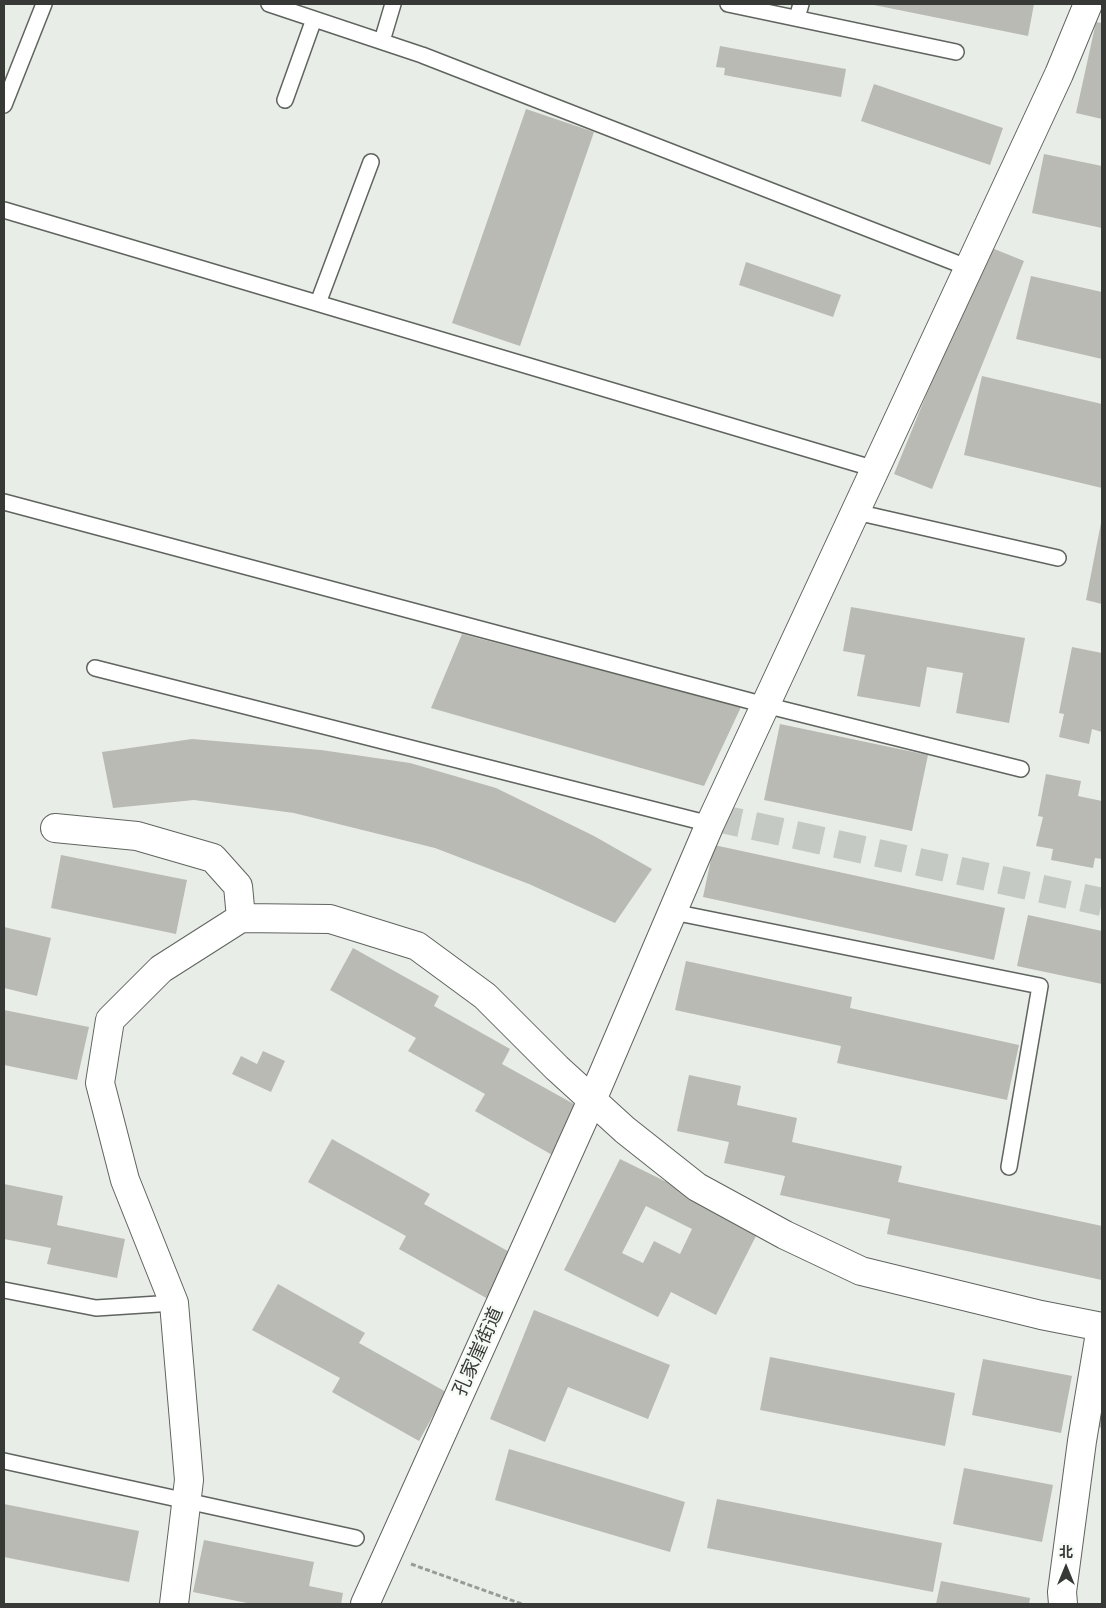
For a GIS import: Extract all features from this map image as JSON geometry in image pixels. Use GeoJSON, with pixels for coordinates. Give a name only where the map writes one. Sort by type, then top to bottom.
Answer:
{"type":"FeatureCollection","features":[{"type":"Feature","properties":{"kind":"street","name":"孔家崖街道"},"geometry":{"type":"LineString","coordinates":[[365,1604],[592,1100],[710,824],[1066,61],[1088,4]]}},
{"type":"Feature","properties":{"kind":"street"},"geometry":{"type":"LineString","coordinates":[[55,828],[137,836],[213,858],[238,886],[241,918]]}},
{"type":"Feature","properties":{"kind":"street"},"geometry":{"type":"LineString","coordinates":[[174,1604],[189,1480],[174,1303],[125,1180],[100,1084],[110,1020],[161,970],[241,918],[330,919],[417,946],[485,996],[557,1068],[625,1130],[697,1187],[785,1236],[861,1271],[1041,1315],[1102,1327],[1082,1440],[1062,1592],[1063,1604]]}},
{"type":"Feature","properties":{"kind":"lane"},"geometry":{"type":"LineString","coordinates":[[4,105],[44,4]]}},
{"type":"Feature","properties":{"kind":"lane"},"geometry":{"type":"LineString","coordinates":[[269,4],[422,55],[969,268]]}},
{"type":"Feature","properties":{"kind":"lane"},"geometry":{"type":"LineString","coordinates":[[382,41],[393,4]]}},
{"type":"Feature","properties":{"kind":"lane"},"geometry":{"type":"LineString","coordinates":[[728,4],[956,52]]}},
{"type":"Feature","properties":{"kind":"lane"},"geometry":{"type":"LineString","coordinates":[[796,18],[801,4]]}},
{"type":"Feature","properties":{"kind":"lane"},"geometry":{"type":"LineString","coordinates":[[285,100],[314,19]]}},
{"type":"Feature","properties":{"kind":"lane"},"geometry":{"type":"LineString","coordinates":[[318,303],[371,162]]}},
{"type":"Feature","properties":{"kind":"lane"},"geometry":{"type":"LineString","coordinates":[[4,210],[875,469]]}},
{"type":"Feature","properties":{"kind":"lane"},"geometry":{"type":"LineString","coordinates":[[4,502],[765,705],[1021,769]]}},
{"type":"Feature","properties":{"kind":"lane"},"geometry":{"type":"LineString","coordinates":[[856,512],[1058,558]]}},
{"type":"Feature","properties":{"kind":"lane"},"geometry":{"type":"LineString","coordinates":[[95,668],[710,824]]}},
{"type":"Feature","properties":{"kind":"lane"},"geometry":{"type":"LineString","coordinates":[[673,912],[1040,986],[1009,1166]]}},
{"type":"Feature","properties":{"kind":"lane"},"geometry":{"type":"LineString","coordinates":[[4,1290],[96,1308],[174,1303]]}},
{"type":"Feature","properties":{"kind":"lane"},"geometry":{"type":"LineString","coordinates":[[4,1461],[356,1538]]}},
{"type":"Feature","properties":{"kind":"path"},"geometry":{"type":"LineString","coordinates":[[387,1555],[522,1604]]}},
{"type":"Feature","properties":{"kind":"building"},"geometry":{"type":"Polygon","coordinates":[[[869,4],[1034,4],[1028,36],[869,4]]]}},
{"type":"Feature","properties":{"kind":"building"},"geometry":{"type":"Polygon","coordinates":[[[1096,22],[1102,23],[1102,119],[1076,113],[1096,22]]]}},
{"type":"Feature","properties":{"kind":"building"},"geometry":{"type":"Polygon","coordinates":[[[720,46],[846,69],[841,97],[724,75],[725,68],[716,67],[720,46]]]}},
{"type":"Feature","properties":{"kind":"building"},"geometry":{"type":"Polygon","coordinates":[[[874,84],[1003,128],[990,165],[861,121],[874,84]]]}},
{"type":"Feature","properties":{"kind":"building"},"geometry":{"type":"Polygon","coordinates":[[[526,109],[594,132],[520,346],[452,323],[526,109]]]}},
{"type":"Feature","properties":{"kind":"building"},"geometry":{"type":"Polygon","coordinates":[[[1044,154],[1102,166],[1102,228],[1032,213],[1044,154]]]}},
{"type":"Feature","properties":{"kind":"building"},"geometry":{"type":"Polygon","coordinates":[[[987,246],[1024,261],[932,489],[894,474],[987,246]]]}},
{"type":"Feature","properties":{"kind":"building"},"geometry":{"type":"Polygon","coordinates":[[[746,262],[841,295],[833,317],[739,285],[746,262]]]}},
{"type":"Feature","properties":{"kind":"building"},"geometry":{"type":"Polygon","coordinates":[[[1031,276],[1102,292],[1102,359],[1016,339],[1031,276]]]}},
{"type":"Feature","properties":{"kind":"building"},"geometry":{"type":"Polygon","coordinates":[[[982,376],[1102,404],[1102,488],[964,455],[982,376]]]}},
{"type":"Feature","properties":{"kind":"building"},"geometry":{"type":"Polygon","coordinates":[[[1102,524],[1102,604],[1086,600],[1102,524]]]}},
{"type":"Feature","properties":{"kind":"building"},"geometry":{"type":"Polygon","coordinates":[[[851,607],[1025,638],[1009,723],[956,713],[963,673],[927,667],[920,707],[857,696],[865,655],[843,651],[851,607]]]}},
{"type":"Feature","properties":{"kind":"building"},"geometry":{"type":"Polygon","coordinates":[[[462,634],[741,707],[704,786],[431,708],[462,634]]]}},
{"type":"Feature","properties":{"kind":"building"},"geometry":{"type":"Polygon","coordinates":[[[1072,647],[1102,653],[1102,732],[1092,729],[1089,744],[1059,737],[1064,714],[1059,713],[1072,647]]]}},
{"type":"Feature","properties":{"kind":"building"},"geometry":{"type":"Polygon","coordinates":[[[780,724],[928,755],[912,831],[764,800],[780,724]]]}},
{"type":"Feature","properties":{"kind":"building"},"geometry":{"type":"Polygon","coordinates":[[[192,739],[321,750],[410,763],[496,788],[594,836],[652,869],[615,923],[529,884],[435,848],[294,813],[194,800],[113,808],[102,752],[192,739]]]}},
{"type":"Feature","properties":{"kind":"building"},"geometry":{"type":"Polygon","coordinates":[[[1046,774],[1081,781],[1078,796],[1102,801],[1102,859],[1095,858],[1093,868],[1051,860],[1053,849],[1036,846],[1043,817],[1038,816],[1046,774]]]}},
{"type":"Feature","properties":{"kind":"building"},"geometry":{"type":"Polygon","coordinates":[[[714,845],[1005,908],[994,960],[703,897],[714,845]]]}},
{"type":"Feature","properties":{"kind":"building"},"geometry":{"type":"Polygon","coordinates":[[[61,855],[187,880],[176,934],[51,908],[61,855]]]}},
{"type":"Feature","properties":{"kind":"building"},"geometry":{"type":"Polygon","coordinates":[[[1028,915],[1102,931],[1102,984],[1017,966],[1028,915]]]}},
{"type":"Feature","properties":{"kind":"building"},"geometry":{"type":"Polygon","coordinates":[[[4,927],[51,938],[37,996],[4,988],[4,927]]]}},
{"type":"Feature","properties":{"kind":"building"},"geometry":{"type":"Polygon","coordinates":[[[353,948],[439,996],[434,1006],[510,1049],[502,1064],[581,1108],[554,1156],[475,1111],[485,1094],[408,1051],[416,1038],[330,990],[353,948]]]}},
{"type":"Feature","properties":{"kind":"building"},"geometry":{"type":"Polygon","coordinates":[[[686,961],[852,997],[850,1008],[1019,1045],[1007,1100],[837,1063],[841,1046],[675,1010],[686,961]]]}},
{"type":"Feature","properties":{"kind":"building"},"geometry":{"type":"Polygon","coordinates":[[[4,1010],[89,1027],[77,1080],[4,1065],[4,1010]]]}},
{"type":"Feature","properties":{"kind":"building"},"geometry":{"type":"Polygon","coordinates":[[[263,1051],[285,1061],[271,1092],[232,1074],[241,1056],[257,1064],[263,1051]]]}},
{"type":"Feature","properties":{"kind":"building"},"geometry":{"type":"Polygon","coordinates":[[[689,1075],[741,1086],[737,1105],[797,1118],[792,1142],[902,1166],[898,1182],[1102,1226],[1102,1280],[887,1234],[890,1219],[780,1195],[785,1176],[724,1163],[729,1142],[677,1131],[689,1075]]]}},
{"type":"Feature","properties":{"kind":"building"},"geometry":{"type":"Polygon","coordinates":[[[332,1139],[430,1194],[424,1204],[513,1254],[488,1299],[399,1249],[406,1236],[308,1182],[332,1139]]]}},
{"type":"Feature","properties":{"kind":"building"},"geometry":{"type":"Polygon","coordinates":[[[620,1159],[760,1228],[716,1315],[671,1292],[658,1317],[564,1270],[620,1159]],[[646,1206],[622,1253],[643,1263],[654,1241],[680,1254],[692,1229],[646,1206]]]}},
{"type":"Feature","properties":{"kind":"building"},"geometry":{"type":"Polygon","coordinates":[[[4,1184],[63,1196],[57,1225],[125,1239],[117,1278],[47,1264],[51,1248],[4,1239],[4,1184]]]}},
{"type":"Feature","properties":{"kind":"building"},"geometry":{"type":"Polygon","coordinates":[[[278,1284],[365,1333],[359,1343],[446,1392],[419,1441],[332,1392],[340,1378],[252,1330],[278,1284]]]}},
{"type":"Feature","properties":{"kind":"building"},"geometry":{"type":"Polygon","coordinates":[[[534,1310],[670,1365],[648,1419],[568,1387],[545,1442],[490,1419],[534,1310]]]}},
{"type":"Feature","properties":{"kind":"building"},"geometry":{"type":"Polygon","coordinates":[[[770,1357],[955,1393],[945,1446],[760,1410],[770,1357]]]}},
{"type":"Feature","properties":{"kind":"building"},"geometry":{"type":"Polygon","coordinates":[[[983,1359],[1072,1376],[1061,1433],[972,1415],[983,1359]]]}},
{"type":"Feature","properties":{"kind":"building"},"geometry":{"type":"Polygon","coordinates":[[[1102,1385],[1102,1428],[1093,1426],[1102,1385]]]}},
{"type":"Feature","properties":{"kind":"building"},"geometry":{"type":"Polygon","coordinates":[[[509,1449],[685,1502],[670,1552],[495,1500],[509,1449]]]}},
{"type":"Feature","properties":{"kind":"building"},"geometry":{"type":"Polygon","coordinates":[[[964,1468],[1053,1485],[1042,1542],[953,1524],[964,1468]]]}},
{"type":"Feature","properties":{"kind":"building"},"geometry":{"type":"Polygon","coordinates":[[[717,1499],[942,1543],[933,1592],[707,1548],[717,1499]]]}},
{"type":"Feature","properties":{"kind":"building"},"geometry":{"type":"Polygon","coordinates":[[[4,1504],[139,1531],[129,1582],[4,1557],[4,1504]]]}},
{"type":"Feature","properties":{"kind":"building"},"geometry":{"type":"Polygon","coordinates":[[[204,1540],[314,1562],[309,1586],[343,1593],[341,1604],[252,1604],[193,1592],[204,1540]]]}},
{"type":"Feature","properties":{"kind":"building"},"geometry":{"type":"Polygon","coordinates":[[[941,1581],[1030,1598],[1029,1604],[936,1604],[941,1581]]]}},
{"type":"Feature","properties":{"kind":"tunnel"},"geometry":{"type":"LineString","coordinates":[[713,817],[1102,902]]}}]}
